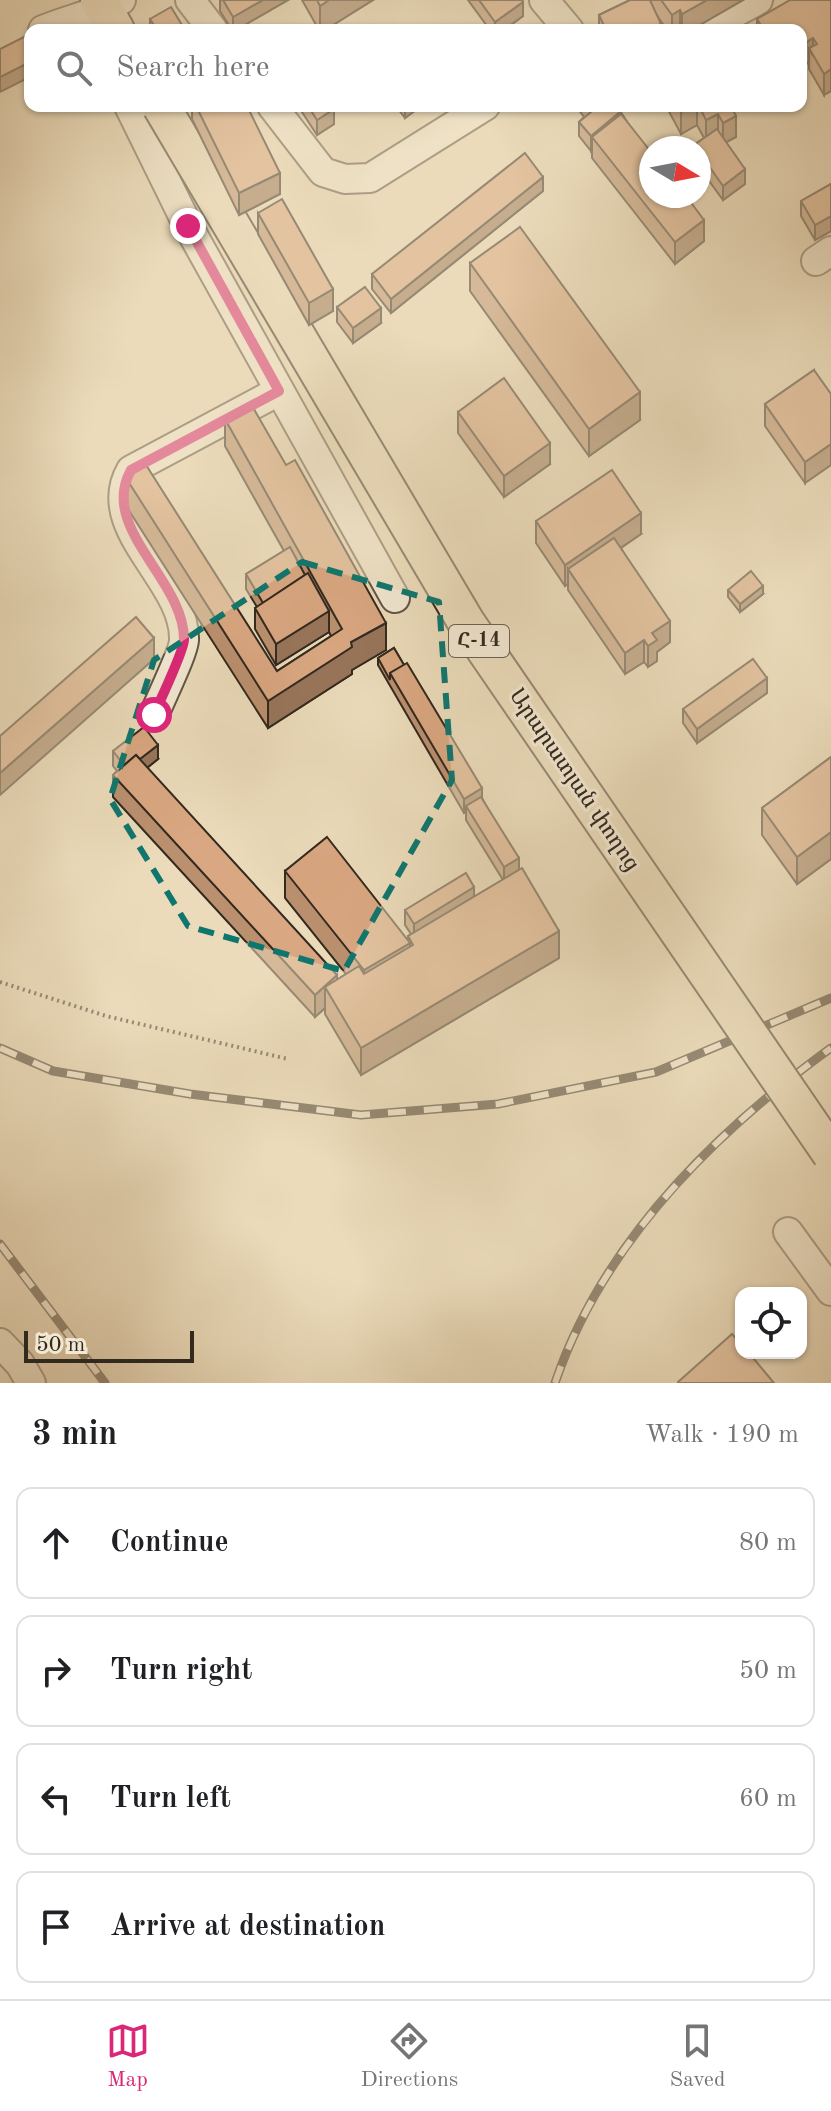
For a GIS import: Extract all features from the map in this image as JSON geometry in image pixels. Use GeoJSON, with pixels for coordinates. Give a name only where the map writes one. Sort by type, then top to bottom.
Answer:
{"type":"FeatureCollection","features":[{"type":"Feature","properties":{"kind":"main road","name":"Արարատյան փողոց"},"geometry":{"type":"LineString","coordinates":[[165,112],[466,622],[831,1154]]}},
{"type":"Feature","properties":{"kind":"street"},"geometry":{"type":"LineString","coordinates":[[190,0],[208,24]]}},
{"type":"Feature","properties":{"kind":"street"},"geometry":{"type":"LineString","coordinates":[[544,0],[564,24]]}},
{"type":"Feature","properties":{"kind":"street"},"geometry":{"type":"LineString","coordinates":[[714,24],[758,0]]}},
{"type":"Feature","properties":{"kind":"street"},"geometry":{"type":"LineString","coordinates":[[69,24],[104,14]]}},
{"type":"Feature","properties":{"kind":"street"},"geometry":{"type":"LineString","coordinates":[[132,112],[188,226],[395,598]]}},
{"type":"Feature","properties":{"kind":"street"},"geometry":{"type":"LineString","coordinates":[[277,112],[323,172],[345,179],[370,178],[475,112]]}},
{"type":"Feature","properties":{"kind":"street"},"geometry":{"type":"LineString","coordinates":[[154,715],[185,642],[180,610],[123,514],[123,482],[131,470],[279,391]]}},
{"type":"Feature","properties":{"kind":"street"},"geometry":{"type":"LineString","coordinates":[[788,1232],[831,1291]]}},
{"type":"Feature","properties":{"kind":"street"},"geometry":{"type":"LineString","coordinates":[[0,1343],[20,1364],[31,1383]]}},
{"type":"Feature","properties":{"kind":"path"},"geometry":{"type":"LineString","coordinates":[[0,982],[106,1016],[288,1059]]}},
{"type":"Feature","properties":{"kind":"highlighted area"},"geometry":{"type":"Polygon","coordinates":[[[302,562],[439,602],[452,780],[344,971],[188,926],[110,799],[154,660],[302,562]]]}},
{"type":"Feature","properties":{"kind":"building"},"geometry":{"type":"Polygon","coordinates":[[[223,0],[263,0],[233,17],[223,0]]]}},
{"type":"Feature","properties":{"kind":"building"},"geometry":{"type":"Polygon","coordinates":[[[479,0],[522,0],[523,2],[495,22],[479,0]]]}},
{"type":"Feature","properties":{"kind":"building"},"geometry":{"type":"Polygon","coordinates":[[[630,0],[650,0],[661,24],[603,24],[599,15],[630,0]]]}},
{"type":"Feature","properties":{"kind":"building"},"geometry":{"type":"Polygon","coordinates":[[[661,0],[707,0],[682,14],[680,10],[672,15],[661,0]]]}},
{"type":"Feature","properties":{"kind":"building"},"geometry":{"type":"Polygon","coordinates":[[[790,0],[831,0],[831,69],[824,74],[809,48],[817,44],[813,38],[807,42],[807,24],[760,24],[757,19],[790,0]]]}},
{"type":"Feature","properties":{"kind":"building"},"geometry":{"type":"Polygon","coordinates":[[[171,7],[181,24],[153,24],[150,19],[171,7]]]}},
{"type":"Feature","properties":{"kind":"building"},"geometry":{"type":"Polygon","coordinates":[[[24,37],[24,65],[0,77],[0,49],[24,37]]]}},
{"type":"Feature","properties":{"kind":"building"},"geometry":{"type":"Polygon","coordinates":[[[199,112],[250,112],[280,173],[239,193],[199,112]]]}},
{"type":"Feature","properties":{"kind":"building"},"geometry":{"type":"Polygon","coordinates":[[[312,112],[329,112],[317,120],[312,112]]]}},
{"type":"Feature","properties":{"kind":"building"},"geometry":{"type":"Polygon","coordinates":[[[591,112],[620,112],[591,136],[579,122],[591,112]]]}},
{"type":"Feature","properties":{"kind":"building"},"geometry":{"type":"Polygon","coordinates":[[[702,112],[734,112],[736,116],[723,123],[718,114],[706,120],[702,112]]]}},
{"type":"Feature","properties":{"kind":"building"},"geometry":{"type":"Polygon","coordinates":[[[621,114],[639,137],[639,196],[592,137],[621,114]]]}},
{"type":"Feature","properties":{"kind":"building"},"geometry":{"type":"Polygon","coordinates":[[[717,129],[745,169],[723,186],[711,169],[711,136],[707,136],[717,129]]]}},
{"type":"Feature","properties":{"kind":"building"},"geometry":{"type":"Polygon","coordinates":[[[525,153],[543,177],[391,299],[372,274],[525,153]]]}},
{"type":"Feature","properties":{"kind":"building"},"geometry":{"type":"Polygon","coordinates":[[[831,184],[831,216],[815,225],[801,201],[831,184]]]}},
{"type":"Feature","properties":{"kind":"building"},"geometry":{"type":"Polygon","coordinates":[[[282,199],[333,289],[309,303],[258,213],[282,199]]]}},
{"type":"Feature","properties":{"kind":"building"},"geometry":{"type":"Polygon","coordinates":[[[648,208],[695,208],[704,220],[675,242],[648,208]]]}},
{"type":"Feature","properties":{"kind":"building"},"geometry":{"type":"Polygon","coordinates":[[[520,227],[640,392],[589,429],[470,263],[520,227]]]}},
{"type":"Feature","properties":{"kind":"building"},"geometry":{"type":"Polygon","coordinates":[[[365,287],[381,308],[353,328],[337,307],[365,287]]]}},
{"type":"Feature","properties":{"kind":"building"},"geometry":{"type":"Polygon","coordinates":[[[814,370],[831,394],[831,444],[805,462],[765,404],[814,370]]]}},
{"type":"Feature","properties":{"kind":"building"},"geometry":{"type":"Polygon","coordinates":[[[504,378],[550,443],[504,476],[458,412],[504,378]]]}},
{"type":"Feature","properties":{"kind":"building"},"geometry":{"type":"Polygon","coordinates":[[[251,404],[286,465],[295,460],[386,623],[351,642],[352,647],[268,701],[126,478],[146,465],[277,671],[342,629],[225,419],[251,404]]]}},
{"type":"Feature","properties":{"kind":"building"},"geometry":{"type":"Polygon","coordinates":[[[612,470],[641,513],[565,565],[536,521],[612,470]]]}},
{"type":"Feature","properties":{"kind":"building"},"geometry":{"type":"Polygon","coordinates":[[[614,538],[670,621],[652,633],[657,640],[648,646],[644,640],[625,653],[568,569],[614,538]]]}},
{"type":"Feature","properties":{"kind":"building"},"geometry":{"type":"Polygon","coordinates":[[[290,547],[305,575],[263,603],[246,574],[290,547]]]}},
{"type":"Feature","properties":{"kind":"building"},"geometry":{"type":"Polygon","coordinates":[[[751,571],[763,586],[740,604],[728,590],[751,571]]]}},
{"type":"Feature","properties":{"kind":"building"},"geometry":{"type":"Polygon","coordinates":[[[308,573],[329,611],[276,644],[255,608],[308,573]]]}},
{"type":"Feature","properties":{"kind":"building"},"geometry":{"type":"Polygon","coordinates":[[[136,617],[154,638],[0,773],[0,736],[136,617]]]}},
{"type":"Feature","properties":{"kind":"building"},"geometry":{"type":"Polygon","coordinates":[[[394,648],[404,665],[390,673],[390,680],[378,658],[394,648]]]}},
{"type":"Feature","properties":{"kind":"building"},"geometry":{"type":"Polygon","coordinates":[[[753,659],[767,678],[697,729],[683,709],[753,659]]]}},
{"type":"Feature","properties":{"kind":"building"},"geometry":{"type":"Polygon","coordinates":[[[407,663],[482,788],[464,799],[390,673],[407,663]]]}},
{"type":"Feature","properties":{"kind":"building"},"geometry":{"type":"Polygon","coordinates":[[[144,727],[158,745],[140,759],[136,755],[124,765],[113,751],[144,727]]]}},
{"type":"Feature","properties":{"kind":"building"},"geometry":{"type":"Polygon","coordinates":[[[136,755],[337,975],[315,995],[113,775],[136,755]]]}},
{"type":"Feature","properties":{"kind":"building"},"geometry":{"type":"Polygon","coordinates":[[[831,757],[831,832],[797,857],[762,808],[831,757]]]}},
{"type":"Feature","properties":{"kind":"building"},"geometry":{"type":"Polygon","coordinates":[[[481,797],[519,858],[504,867],[466,806],[481,797]]]}},
{"type":"Feature","properties":{"kind":"building"},"geometry":{"type":"Polygon","coordinates":[[[327,837],[410,943],[364,970],[285,871],[327,837]]]}},
{"type":"Feature","properties":{"kind":"building"},"geometry":{"type":"Polygon","coordinates":[[[522,868],[559,931],[361,1048],[325,987],[359,966],[364,974],[413,945],[408,936],[522,868]]]}},
{"type":"Feature","properties":{"kind":"building"},"geometry":{"type":"Polygon","coordinates":[[[466,873],[474,887],[414,924],[405,910],[466,873]]]}},
{"type":"Feature","properties":{"kind":"building"},"geometry":{"type":"Polygon","coordinates":[[[732,1334],[735,1337],[735,1359],[754,1359],[774,1383],[679,1383],[732,1334]]]}},
{"type":"Feature","properties":{"kind":"railway"},"geometry":{"type":"LineString","coordinates":[[0,1048],[53,1071],[190,1094],[361,1115],[498,1104],[656,1072],[831,998]]}},
{"type":"Feature","properties":{"kind":"railway"},"geometry":{"type":"LineString","coordinates":[[555,1383],[576,1332],[602,1284],[632,1238],[667,1195],[746,1116],[831,1048]]}},
{"type":"Feature","properties":{"kind":"railway"},"geometry":{"type":"LineString","coordinates":[[0,1244],[105,1383]]}},
{"type":"Feature","properties":{"kind":"route"},"geometry":{"type":"LineString","coordinates":[[154,715],[185,642],[180,610],[123,514],[123,482],[131,470],[279,391],[188,226]]}}]}
